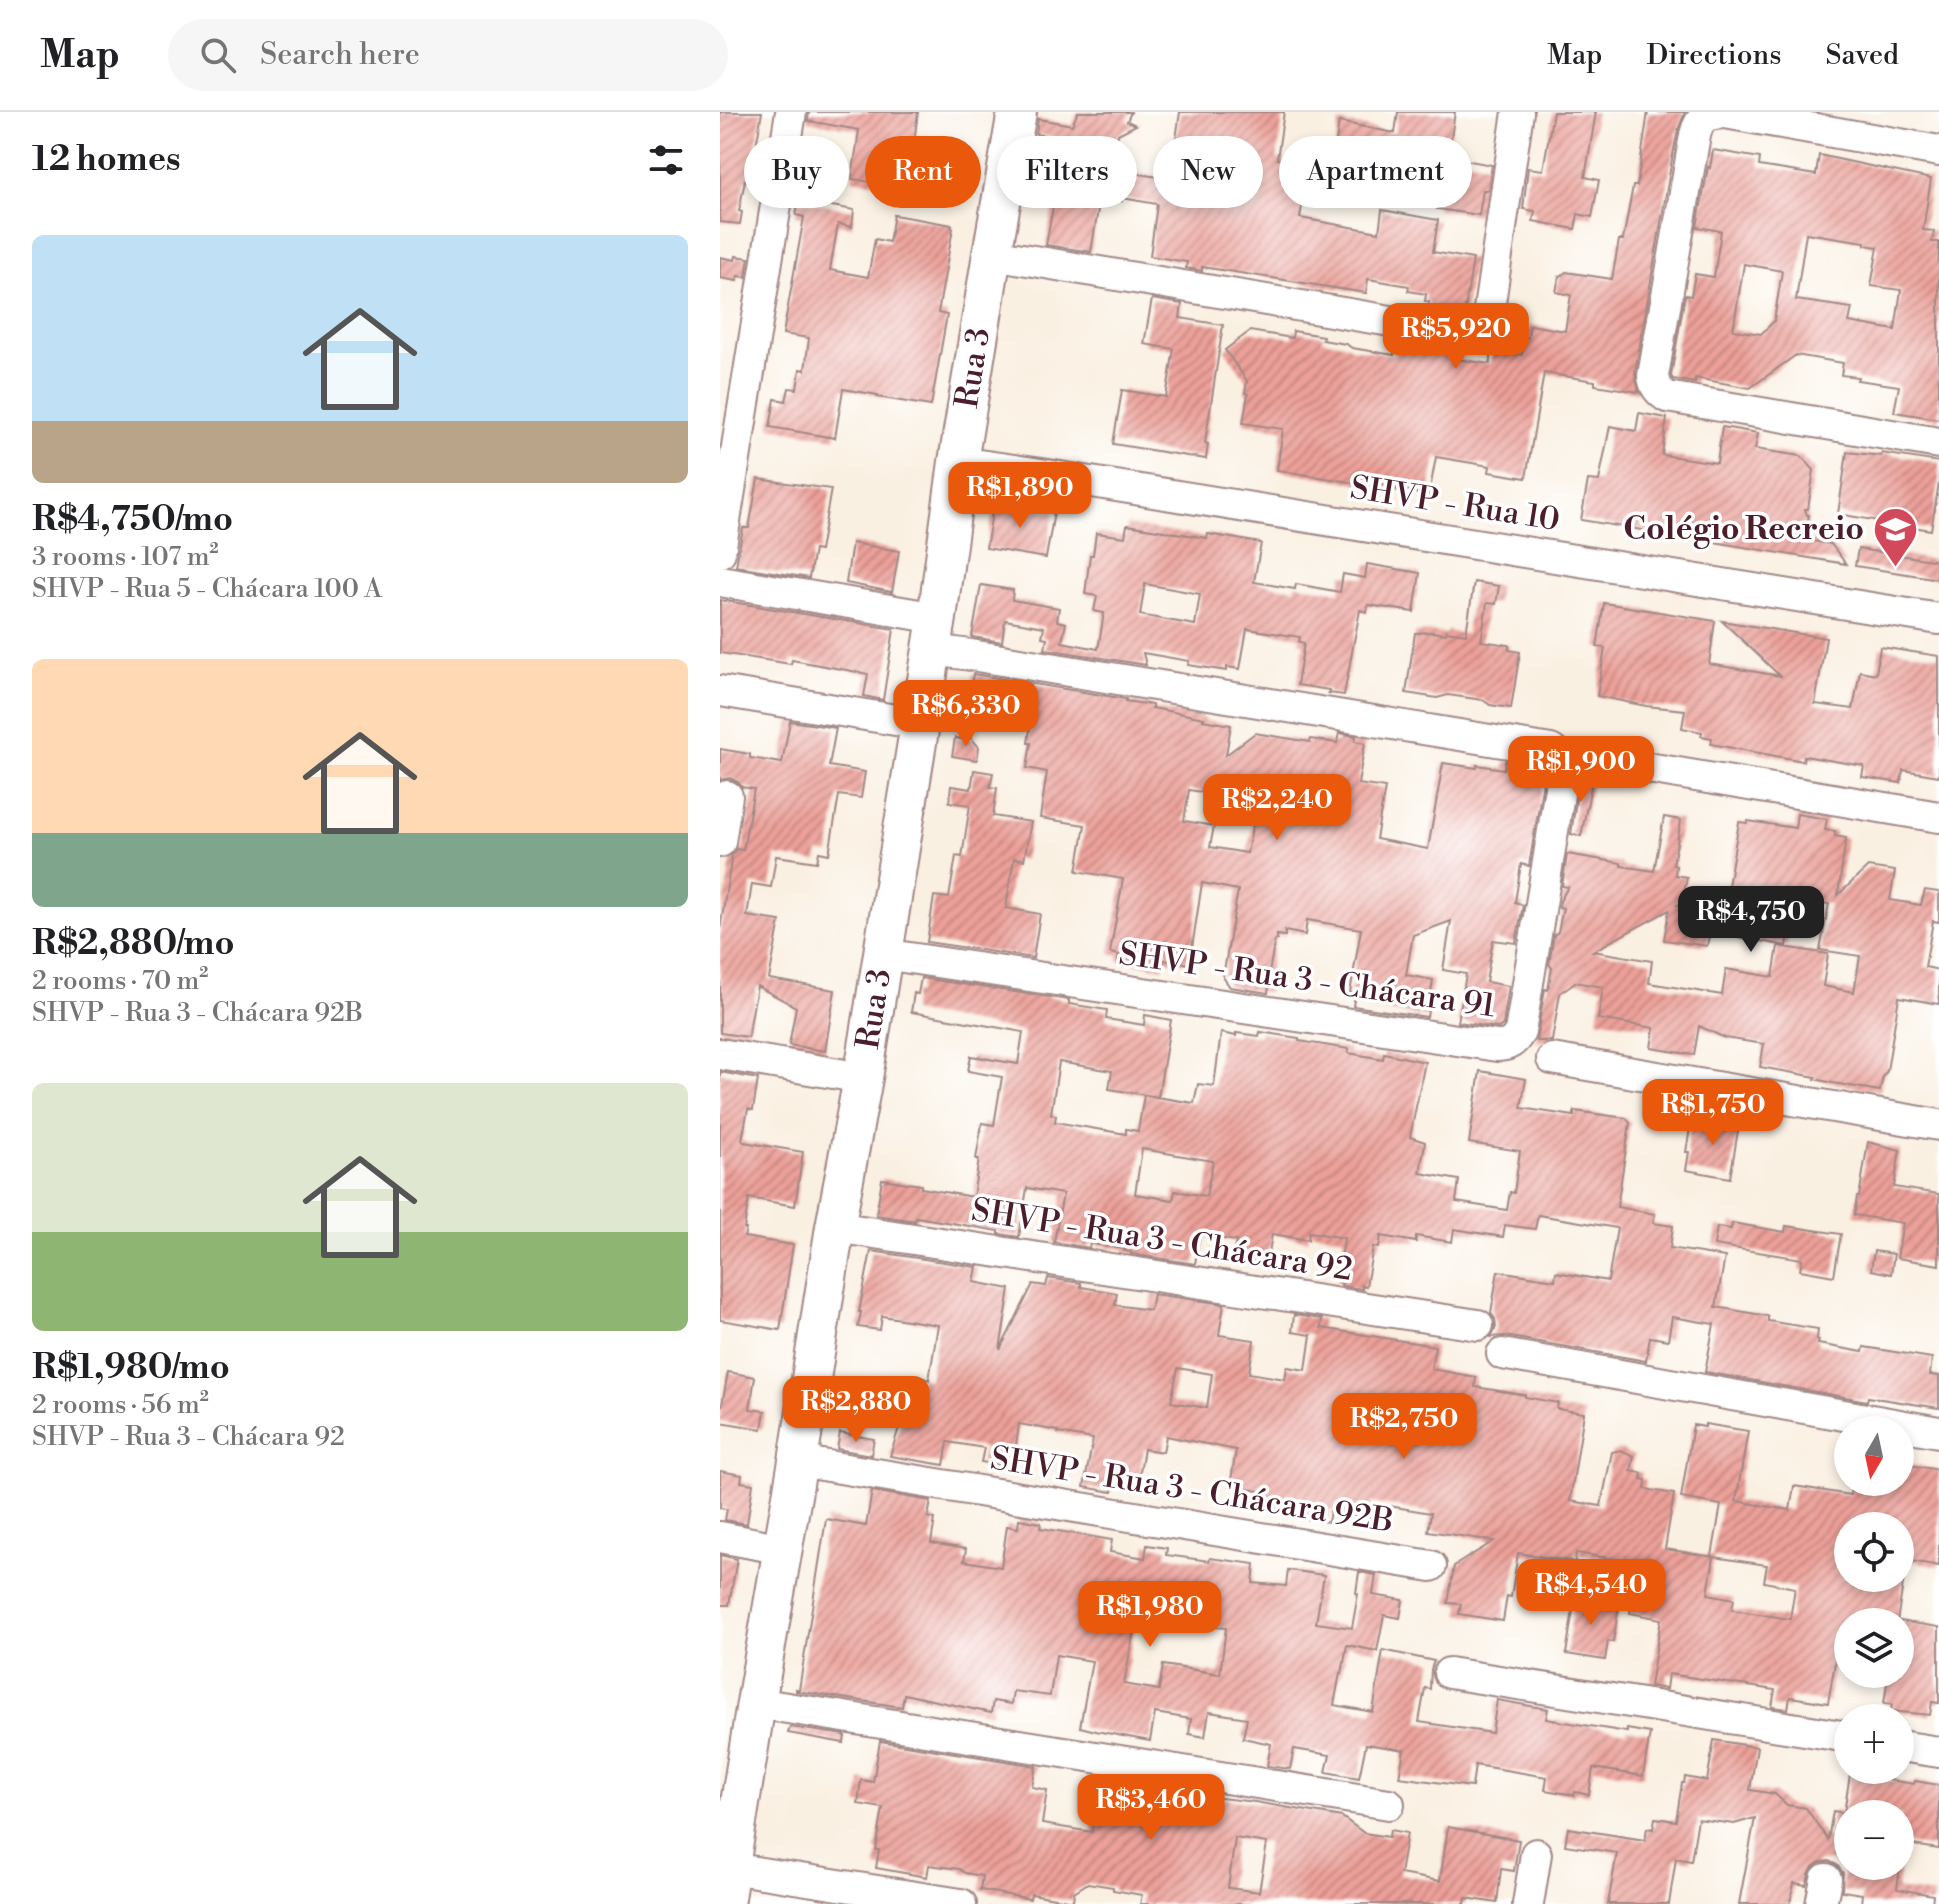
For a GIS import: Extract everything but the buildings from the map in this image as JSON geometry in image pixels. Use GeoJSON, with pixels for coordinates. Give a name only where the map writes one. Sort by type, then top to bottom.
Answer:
{"type":"FeatureCollection","features":[{"type":"Feature","properties":{"kind":"main road","name":"Rua 3"},"geometry":{"type":"LineString","coordinates":[[727,1886],[835,1227],[863,1078],[935,634],[958,462],[1017,112]]}},
{"type":"Feature","properties":{"kind":"street"},"geometry":{"type":"LineString","coordinates":[[720,552],[791,112]]}},
{"type":"Feature","properties":{"kind":"street"},"geometry":{"type":"LineString","coordinates":[[992,254],[1474,335],[1487,323],[1518,112]]}},
{"type":"Feature","properties":{"kind":"street"},"geometry":{"type":"LineString","coordinates":[[1939,151],[1725,113],[1702,118],[1695,135],[1653,376],[1654,383],[1667,397],[1939,443]]}},
{"type":"Feature","properties":{"kind":"street","name":"SHVP - Rua 10"},"geometry":{"type":"LineString","coordinates":[[958,462],[1939,619]]}},
{"type":"Feature","properties":{"kind":"street"},"geometry":{"type":"LineString","coordinates":[[720,581],[935,634]]}},
{"type":"Feature","properties":{"kind":"street","name":"SHVP - Rua 3 - Chácara 91"},"geometry":{"type":"LineString","coordinates":[[883,954],[1481,1044],[1508,1046],[1520,1032],[1559,791],[1561,765],[1559,756],[1551,750],[971,655],[935,634]]}},
{"type":"Feature","properties":{"kind":"street"},"geometry":{"type":"LineString","coordinates":[[720,691],[920,724]]}},
{"type":"Feature","properties":{"kind":"street"},"geometry":{"type":"LineString","coordinates":[[1595,759],[1939,817]]}},
{"type":"Feature","properties":{"kind":"street"},"geometry":{"type":"LineString","coordinates":[[720,842],[727,796]]}},
{"type":"Feature","properties":{"kind":"street"},"geometry":{"type":"LineString","coordinates":[[720,1054],[863,1078]]}},
{"type":"Feature","properties":{"kind":"street"},"geometry":{"type":"LineString","coordinates":[[1552,1059],[1939,1125]]}},
{"type":"Feature","properties":{"kind":"street","name":"SHVP - Rua 3 - Chácara 92"},"geometry":{"type":"LineString","coordinates":[[835,1227],[1478,1325]]}},
{"type":"Feature","properties":{"kind":"street"},"geometry":{"type":"LineString","coordinates":[[1502,1354],[1939,1432]]}},
{"type":"Feature","properties":{"kind":"street","name":"SHVP - Rua 3 - Chácara 92B"},"geometry":{"type":"LineString","coordinates":[[798,1461],[1431,1566]]}},
{"type":"Feature","properties":{"kind":"street"},"geometry":{"type":"LineString","coordinates":[[720,1537],[783,1549]]}},
{"type":"Feature","properties":{"kind":"street"},"geometry":{"type":"LineString","coordinates":[[1449,1673],[1834,1735]]}},
{"type":"Feature","properties":{"kind":"street"},"geometry":{"type":"LineString","coordinates":[[756,1703],[1389,1804]]}},
{"type":"Feature","properties":{"kind":"street"},"geometry":{"type":"LineString","coordinates":[[1914,1748],[1939,1752]]}},
{"type":"Feature","properties":{"kind":"street"},"geometry":{"type":"LineString","coordinates":[[1528,1904],[1536,1854]]}},
{"type":"Feature","properties":{"kind":"street"},"geometry":{"type":"LineString","coordinates":[[727,1886],[961,1904]]}},
{"type":"Feature","properties":{"kind":"place","name":"Colégio Recreio"},"geometry":{"type":"Point","coordinates":[1895,568]}}]}
